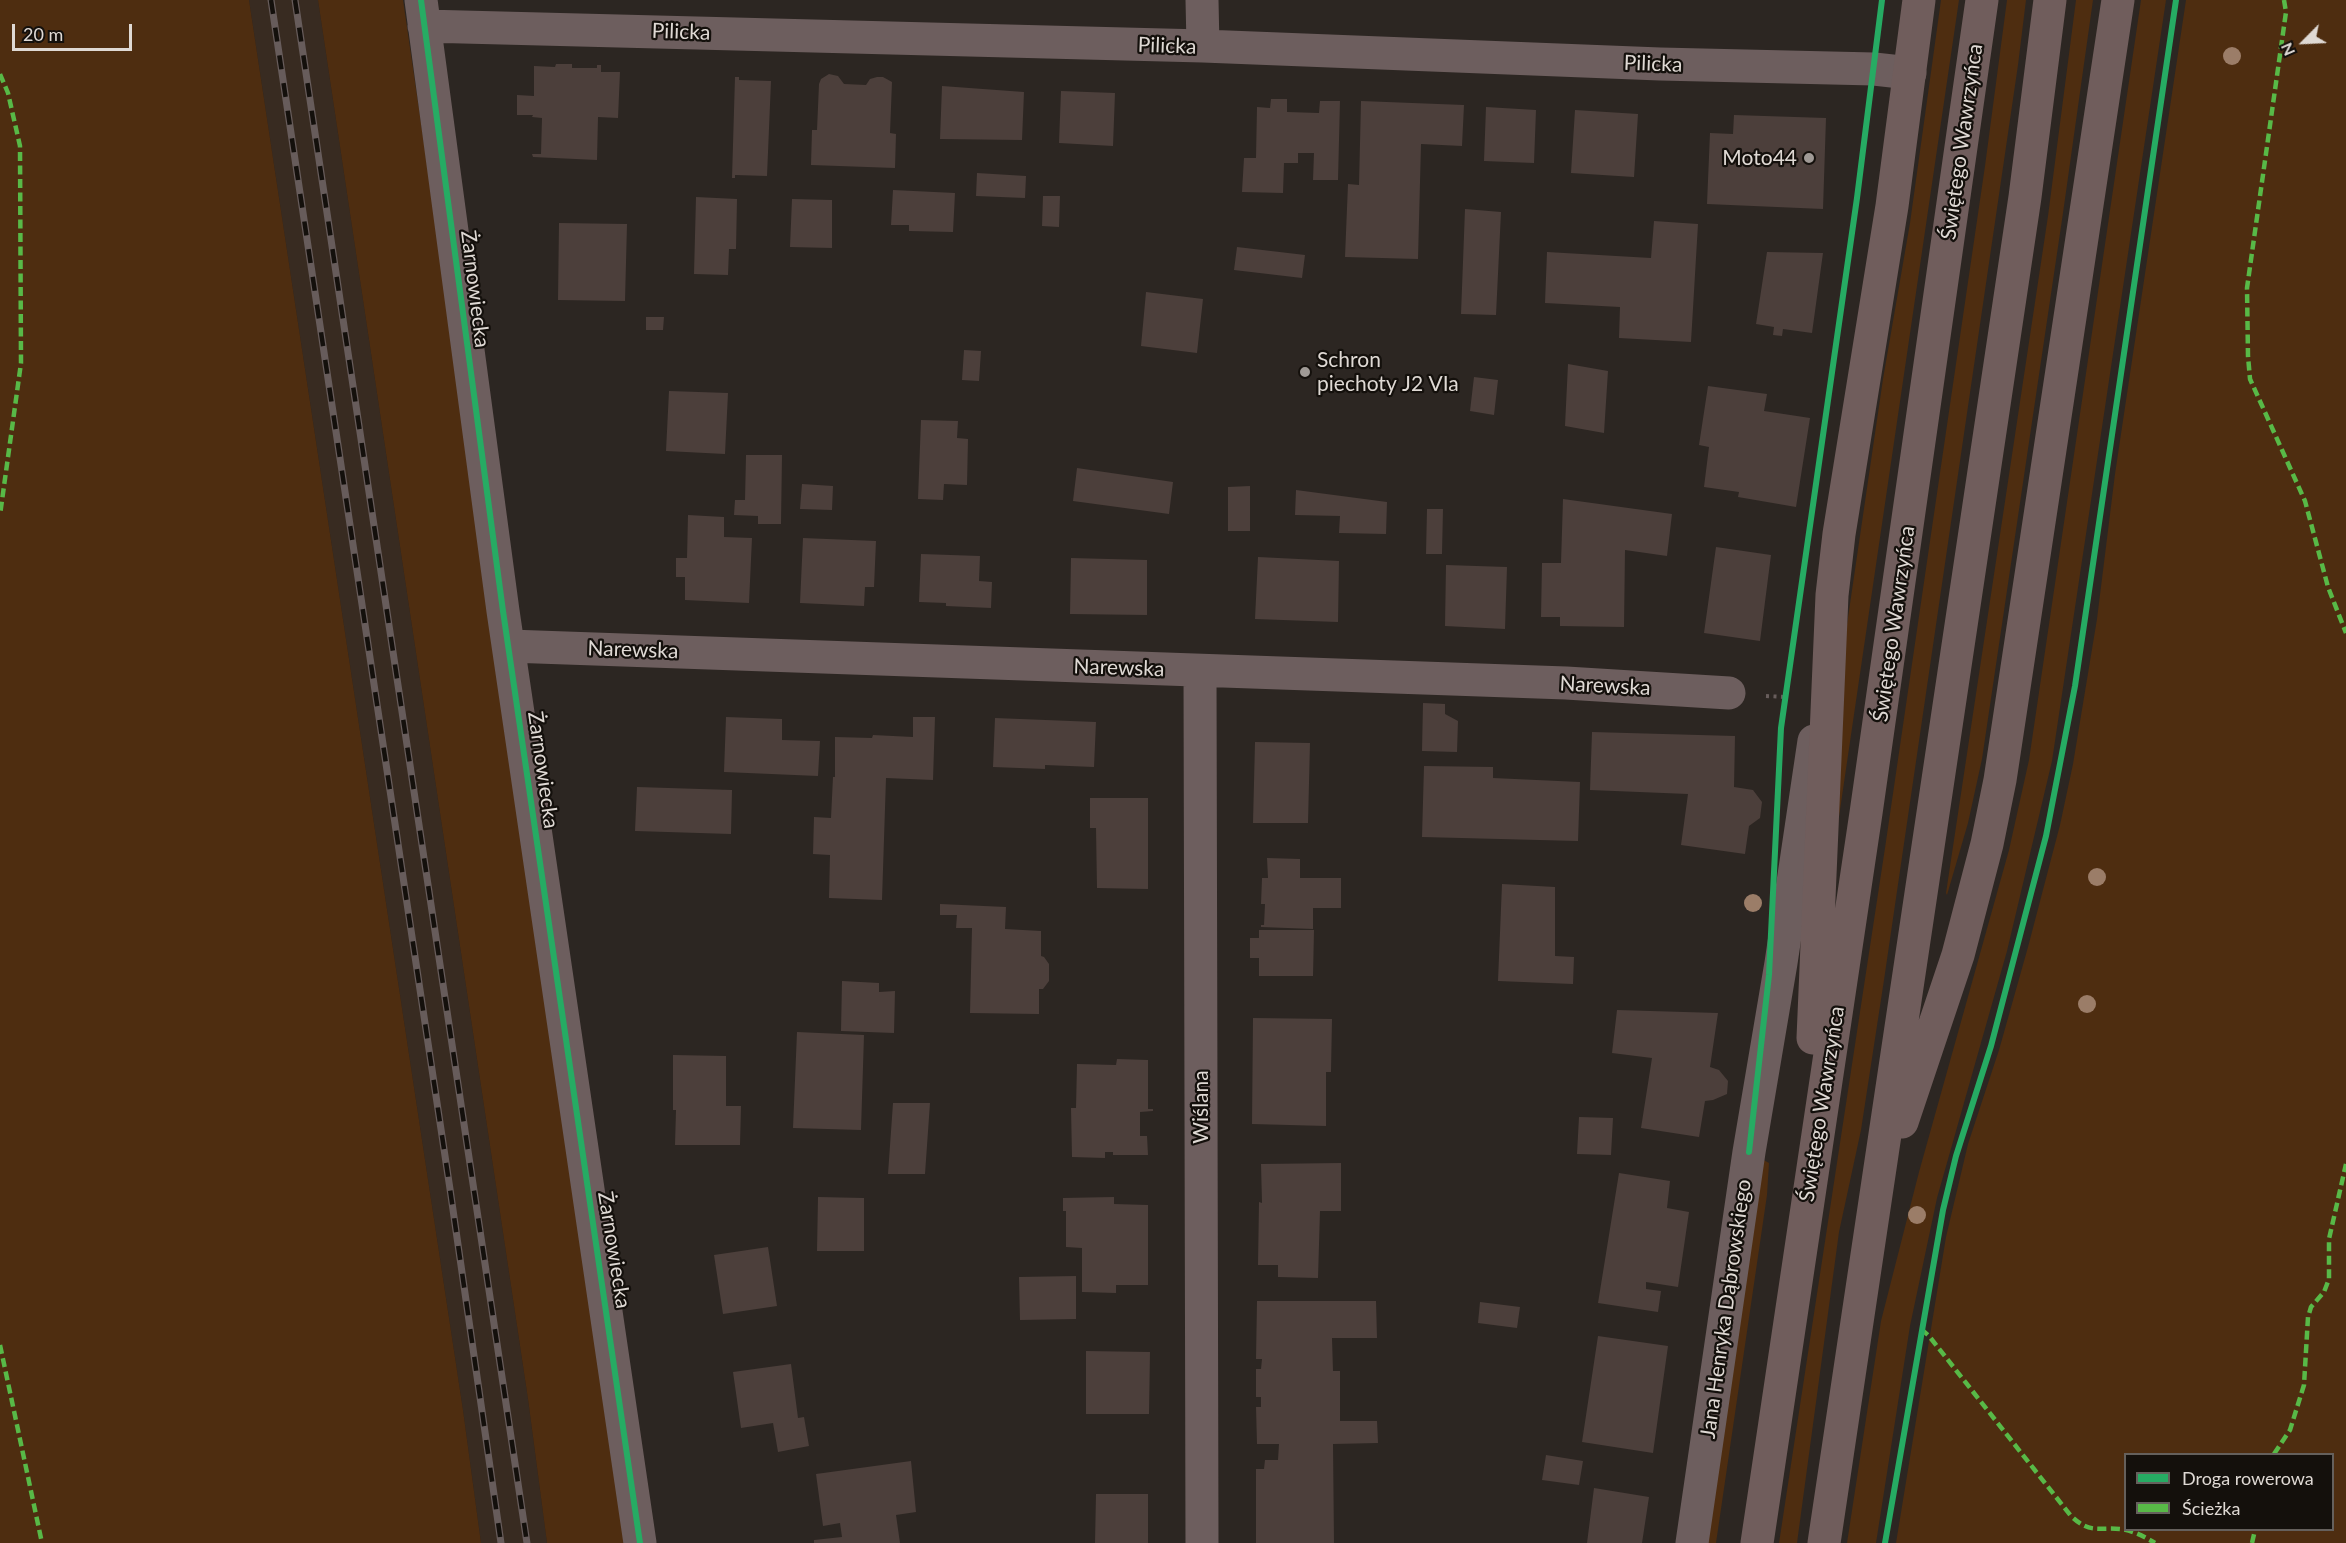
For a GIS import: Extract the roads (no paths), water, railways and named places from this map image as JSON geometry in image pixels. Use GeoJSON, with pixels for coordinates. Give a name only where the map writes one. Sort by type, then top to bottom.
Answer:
{"type":"FeatureCollection","features":[{"type":"Feature","properties":{"kind":"main road"},"geometry":{"type":"LineString","coordinates":[[1757,1543],[1801,1247],[1816,972],[1828,647],[1839,534],[1892,206],[1919,0]]}},
{"type":"Feature","properties":{"kind":"main road","name":"Świętego Wawrzyńca"},"geometry":{"type":"LineString","coordinates":[[1801,1247],[1894,623],[1982,0]]}},
{"type":"Feature","properties":{"kind":"main road"},"geometry":{"type":"LineString","coordinates":[[1824,1543],[1997,386],[2035,124],[2050,0]]}},
{"type":"Feature","properties":{"kind":"main road"},"geometry":{"type":"LineString","coordinates":[[1873,1209],[1958,955],[1987,844],[1998,791],[2118,0]]}},
{"type":"Feature","properties":{"kind":"street"},"geometry":{"type":"LineString","coordinates":[[1202,0],[1203,46]]}},
{"type":"Feature","properties":{"kind":"street","name":"Pilicka"},"geometry":{"type":"LineString","coordinates":[[423,13],[1660,64],[1874,69],[1910,73]]}},
{"type":"Feature","properties":{"kind":"street","name":"Żarnowiecka"},"geometry":{"type":"LineString","coordinates":[[423,13],[467,358],[640,1543]]}},
{"type":"Feature","properties":{"kind":"street","name":"Narewska"},"geometry":{"type":"LineString","coordinates":[[508,646],[1566,683],[1729,693]]}},
{"type":"Feature","properties":{"kind":"street","name":"Jana Henryka Dąbrowskiego"},"geometry":{"type":"LineString","coordinates":[[1692,1543],[1749,1152],[1781,963],[1828,647]]}},
{"type":"Feature","properties":{"kind":"street","name":"Wiślana"},"geometry":{"type":"LineString","coordinates":[[1200,671],[1202,1543]]}},
{"type":"Feature","properties":{"kind":"railway"},"geometry":{"type":"LineString","coordinates":[[271,0],[501,1543]]}},
{"type":"Feature","properties":{"kind":"railway"},"geometry":{"type":"LineString","coordinates":[[295,0],[527,1543]]}},
{"type":"Feature","properties":{"kind":"place","name":"Moto44"},"geometry":{"type":"Point","coordinates":[1809,158]}},
{"type":"Feature","properties":{"kind":"place","name":"Schron piechoty J2 VIa"},"geometry":{"type":"Point","coordinates":[1305,372]}}]}
